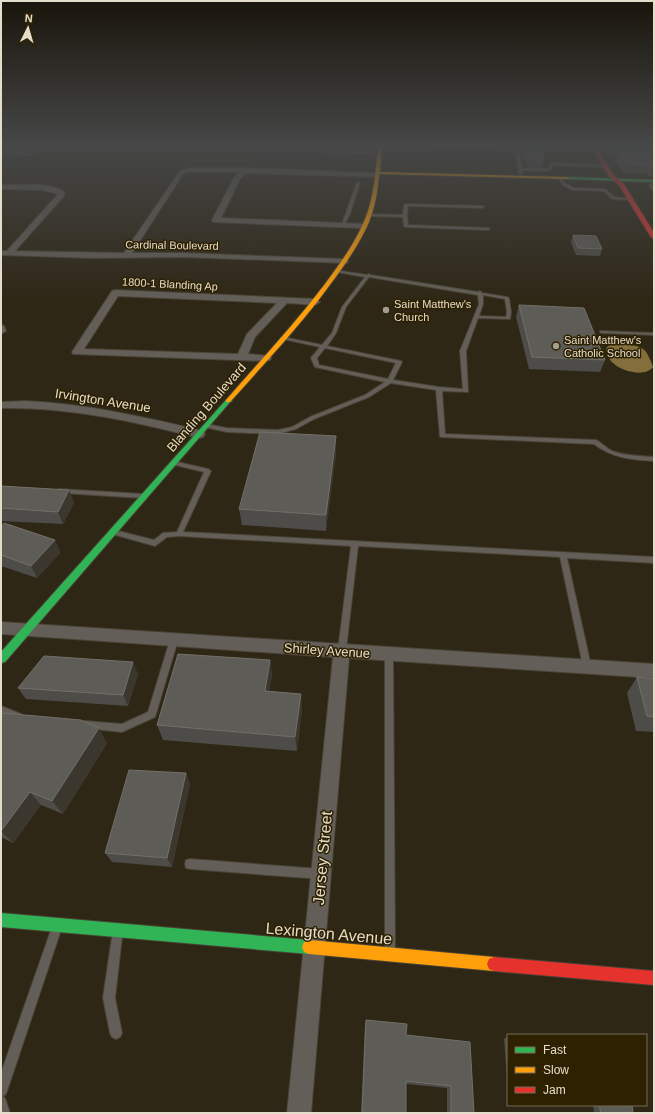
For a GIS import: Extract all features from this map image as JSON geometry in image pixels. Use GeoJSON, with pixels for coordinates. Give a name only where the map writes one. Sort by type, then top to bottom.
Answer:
{"type":"FeatureCollection","features":[{"type":"Feature","properties":{"kind":"street"},"geometry":{"type":"LineString","coordinates":[[4,253],[60,197]]}},
{"type":"Feature","properties":{"kind":"street"},"geometry":{"type":"LineString","coordinates":[[127,255],[164,197]]}},
{"type":"Feature","properties":{"kind":"street"},"geometry":{"type":"LineString","coordinates":[[228,197],[216,220],[363,226]]}},
{"type":"Feature","properties":{"kind":"street","name":"Blanding Boulevard"},"geometry":{"type":"LineString","coordinates":[[1,658],[315,302],[344,262],[363,226],[368,215],[367,197]]}},
{"type":"Feature","properties":{"kind":"street"},"geometry":{"type":"LineString","coordinates":[[630,199],[654,237]]}},
{"type":"Feature","properties":{"kind":"street","name":"Cardinal Boulevard"},"geometry":{"type":"LineString","coordinates":[[4,253],[71,256],[183,255],[344,262]]}},
{"type":"Feature","properties":{"kind":"street","name":"1800-1 Blanding Ap"},"geometry":{"type":"LineString","coordinates":[[266,358],[77,352],[115,293],[315,302]]}},
{"type":"Feature","properties":{"kind":"street"},"geometry":{"type":"LineString","coordinates":[[242,357],[250,336],[284,300]]}},
{"type":"Feature","properties":{"kind":"street","name":"Irvington Avenue"},"geometry":{"type":"LineString","coordinates":[[1,405],[78,408],[203,430]]}},
{"type":"Feature","properties":{"kind":"street","name":"Shirley Avenue"},"geometry":{"type":"LineString","coordinates":[[1,628],[654,670]]}},
{"type":"Feature","properties":{"kind":"street","name":"Jersey Street"},"geometry":{"type":"LineString","coordinates":[[299,1113],[342,650]]}},
{"type":"Feature","properties":{"kind":"street","name":"Lexington Avenue"},"geometry":{"type":"LineString","coordinates":[[1,920],[654,978]]}},
{"type":"Feature","properties":{"kind":"lane"},"geometry":{"type":"LineString","coordinates":[[342,226],[358,197]]}},
{"type":"Feature","properties":{"kind":"lane"},"geometry":{"type":"LineString","coordinates":[[612,197],[630,199]]}},
{"type":"Feature","properties":{"kind":"lane"},"geometry":{"type":"LineString","coordinates":[[483,207],[406,205],[406,226],[488,229]]}},
{"type":"Feature","properties":{"kind":"lane"},"geometry":{"type":"LineString","coordinates":[[368,215],[405,216]]}},
{"type":"Feature","properties":{"kind":"lane"},"geometry":{"type":"LineString","coordinates":[[338,271],[480,292],[507,298],[509,312],[508,318],[476,316]]}},
{"type":"Feature","properties":{"kind":"lane"},"geometry":{"type":"LineString","coordinates":[[368,275],[344,307],[334,334],[314,358],[317,366],[390,381],[439,389],[466,391],[463,351],[481,304],[480,292]]}},
{"type":"Feature","properties":{"kind":"lane"},"geometry":{"type":"LineString","coordinates":[[602,332],[654,334]]}},
{"type":"Feature","properties":{"kind":"lane"},"geometry":{"type":"LineString","coordinates":[[203,430],[278,432],[294,428],[312,418],[367,396],[390,381],[399,362],[283,338]]}},
{"type":"Feature","properties":{"kind":"lane"},"geometry":{"type":"LineString","coordinates":[[439,389],[442,436],[596,442],[603,449],[614,454],[628,457],[654,459]]}},
{"type":"Feature","properties":{"kind":"lane"},"geometry":{"type":"LineString","coordinates":[[173,463],[208,471],[179,534]]}},
{"type":"Feature","properties":{"kind":"lane"},"geometry":{"type":"LineString","coordinates":[[56,490],[145,496]]}},
{"type":"Feature","properties":{"kind":"lane"},"geometry":{"type":"LineString","coordinates":[[113,532],[155,543],[165,535],[179,534],[654,560]]}},
{"type":"Feature","properties":{"kind":"lane"},"geometry":{"type":"LineString","coordinates":[[342,650],[355,544]]}},
{"type":"Feature","properties":{"kind":"lane"},"geometry":{"type":"LineString","coordinates":[[563,555],[587,666]]}},
{"type":"Feature","properties":{"kind":"lane"},"geometry":{"type":"LineString","coordinates":[[78,725],[122,728],[152,714],[174,640]]}},
{"type":"Feature","properties":{"kind":"lane"},"geometry":{"type":"LineString","coordinates":[[388,654],[391,954]]}},
{"type":"Feature","properties":{"kind":"lane"},"geometry":{"type":"LineString","coordinates":[[1,710],[27,720]]}},
{"type":"Feature","properties":{"kind":"lane"},"geometry":{"type":"LineString","coordinates":[[190,864],[321,874]]}},
{"type":"Feature","properties":{"kind":"lane"},"geometry":{"type":"LineString","coordinates":[[1,1091],[58,925]]}},
{"type":"Feature","properties":{"kind":"lane"},"geometry":{"type":"LineString","coordinates":[[116,1033],[109,998],[117,930]]}},
{"type":"Feature","properties":{"kind":"lane"},"geometry":{"type":"LineString","coordinates":[[1,1102],[4,1113]]}},
{"type":"Feature","properties":{"kind":"shaded area"},"geometry":{"type":"Polygon","coordinates":[[[611,345],[630,345],[643,349],[649,357],[653,367],[639,373],[622,369],[610,359],[606,349],[611,345]]]}},
{"type":"Feature","properties":{"kind":"building"},"geometry":{"type":"Polygon","coordinates":[[[573,235],[596,236],[602,249],[578,248],[573,235]]]}},
{"type":"Feature","properties":{"kind":"building","name":"Saint Matthew's Catholic School"},"geometry":{"type":"Polygon","coordinates":[[[519,305],[584,308],[605,360],[532,357],[519,305]]]}},
{"type":"Feature","properties":{"kind":"building"},"geometry":{"type":"Polygon","coordinates":[[[260,432],[336,436],[326,515],[239,509],[260,432]]]}},
{"type":"Feature","properties":{"kind":"building"},"geometry":{"type":"Polygon","coordinates":[[[1,486],[69,490],[58,512],[1,508],[1,486]]]}},
{"type":"Feature","properties":{"kind":"building"},"geometry":{"type":"Polygon","coordinates":[[[4,523],[55,540],[31,566],[1,555],[1,527],[4,523]]]}},
{"type":"Feature","properties":{"kind":"building"},"geometry":{"type":"Polygon","coordinates":[[[178,654],[270,660],[265,691],[301,694],[295,737],[157,725],[178,654]]]}},
{"type":"Feature","properties":{"kind":"building"},"geometry":{"type":"Polygon","coordinates":[[[44,656],[133,662],[123,695],[18,688],[44,656]]]}},
{"type":"Feature","properties":{"kind":"building"},"geometry":{"type":"Polygon","coordinates":[[[637,677],[654,679],[654,717],[647,716],[637,677]]]}},
{"type":"Feature","properties":{"kind":"building"},"geometry":{"type":"Polygon","coordinates":[[[3,713],[81,720],[99,728],[52,801],[30,792],[1,831],[1,715],[3,713]]]}},
{"type":"Feature","properties":{"kind":"building"},"geometry":{"type":"Polygon","coordinates":[[[129,770],[186,773],[167,858],[105,853],[129,770]]]}},
{"type":"Feature","properties":{"kind":"building"},"geometry":{"type":"Polygon","coordinates":[[[366,1020],[407,1024],[406,1035],[470,1042],[474,1113],[451,1113],[451,1086],[406,1081],[406,1113],[362,1113],[366,1020]]]}},
{"type":"Feature","properties":{"kind":"building"},"geometry":{"type":"Polygon","coordinates":[[[599,1106],[632,1106],[633,1113],[601,1113],[599,1106]]]}},
{"type":"Feature","properties":{"kind":"traffic: fast"},"geometry":{"type":"LineString","coordinates":[[1,659],[228,401]]}},
{"type":"Feature","properties":{"kind":"traffic: fast"},"geometry":{"type":"LineString","coordinates":[[1,920],[309,947]]}},
{"type":"Feature","properties":{"kind":"traffic: slow"},"geometry":{"type":"LineString","coordinates":[[228,401],[282,340],[339,269],[363,229],[374,197]]}},
{"type":"Feature","properties":{"kind":"traffic: slow"},"geometry":{"type":"LineString","coordinates":[[309,947],[494,964]]}},
{"type":"Feature","properties":{"kind":"traffic: jam"},"geometry":{"type":"LineString","coordinates":[[629,197],[654,237]]}},
{"type":"Feature","properties":{"kind":"traffic: jam"},"geometry":{"type":"LineString","coordinates":[[494,964],[654,978]]}},
{"type":"Feature","properties":{"kind":"place","name":"Saint Matthew's Church"},"geometry":{"type":"Point","coordinates":[386,310]}},
{"type":"Feature","properties":{"kind":"place","name":"Saint Matthew's Catholic School"},"geometry":{"type":"Point","coordinates":[556,346]}}]}
